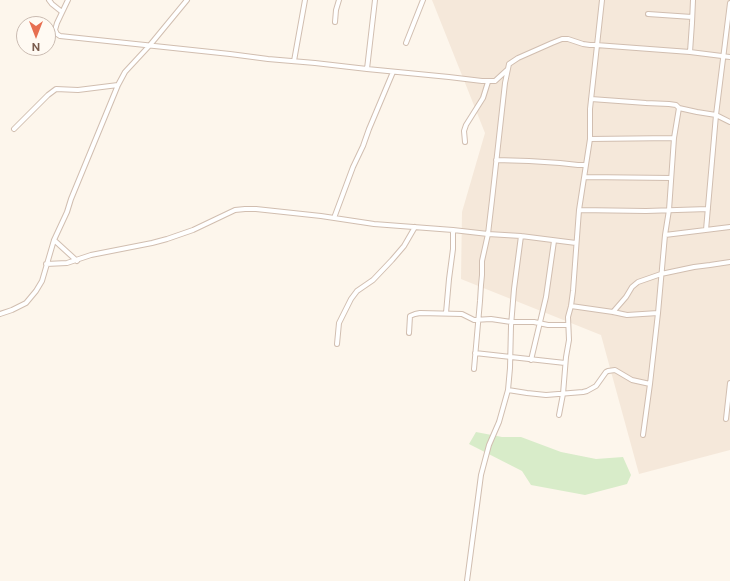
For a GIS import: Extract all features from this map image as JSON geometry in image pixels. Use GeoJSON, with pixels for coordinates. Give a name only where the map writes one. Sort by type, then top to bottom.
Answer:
{"type":"FeatureCollection","features":[{"type":"Feature","properties":{"kind":"street"},"geometry":{"type":"LineString","coordinates":[[49,0],[62,12]]}},
{"type":"Feature","properties":{"kind":"street"},"geometry":{"type":"LineString","coordinates":[[68,0],[55,30],[60,36],[488,82],[495,81],[508,70]]}},
{"type":"Feature","properties":{"kind":"street"},"geometry":{"type":"LineString","coordinates":[[0,314],[26,303],[36,291],[42,280],[54,240],[67,212],[90,151],[124,72],[150,45],[188,0]]}},
{"type":"Feature","properties":{"kind":"street"},"geometry":{"type":"LineString","coordinates":[[294,61],[305,0]]}},
{"type":"Feature","properties":{"kind":"street"},"geometry":{"type":"LineString","coordinates":[[335,22],[339,0]]}},
{"type":"Feature","properties":{"kind":"street"},"geometry":{"type":"LineString","coordinates":[[367,70],[375,0]]}},
{"type":"Feature","properties":{"kind":"street"},"geometry":{"type":"LineString","coordinates":[[406,43],[423,0]]}},
{"type":"Feature","properties":{"kind":"street"},"geometry":{"type":"LineString","coordinates":[[559,414],[563,394],[565,363],[569,340],[568,317],[571,306],[574,278],[579,210],[590,140],[590,109],[602,0]]}},
{"type":"Feature","properties":{"kind":"street"},"geometry":{"type":"LineString","coordinates":[[690,52],[693,0]]}},
{"type":"Feature","properties":{"kind":"street"},"geometry":{"type":"LineString","coordinates":[[706,230],[716,115],[730,3]]}},
{"type":"Feature","properties":{"kind":"street"},"geometry":{"type":"LineString","coordinates":[[648,14],[692,17]]}},
{"type":"Feature","properties":{"kind":"street"},"geometry":{"type":"LineString","coordinates":[[474,369],[479,319],[482,261],[488,234],[505,84],[509,64],[518,58],[552,43],[568,39],[590,45],[690,52],[730,57]]}},
{"type":"Feature","properties":{"kind":"street"},"geometry":{"type":"LineString","coordinates":[[334,218],[369,129],[394,72]]}},
{"type":"Feature","properties":{"kind":"street"},"geometry":{"type":"LineString","coordinates":[[465,142],[464,131],[466,125],[483,98],[488,82]]}},
{"type":"Feature","properties":{"kind":"street"},"geometry":{"type":"LineString","coordinates":[[14,128],[56,89],[78,90],[118,84]]}},
{"type":"Feature","properties":{"kind":"street"},"geometry":{"type":"LineString","coordinates":[[591,99],[676,105],[679,108],[716,115],[730,122]]}},
{"type":"Feature","properties":{"kind":"street"},"geometry":{"type":"LineString","coordinates":[[644,435],[665,235],[669,210],[674,138],[679,108]]}},
{"type":"Feature","properties":{"kind":"street"},"geometry":{"type":"LineString","coordinates":[[590,140],[674,138]]}},
{"type":"Feature","properties":{"kind":"street"},"geometry":{"type":"LineString","coordinates":[[496,160],[586,165]]}},
{"type":"Feature","properties":{"kind":"street"},"geometry":{"type":"LineString","coordinates":[[585,177],[671,178]]}},
{"type":"Feature","properties":{"kind":"street"},"geometry":{"type":"LineString","coordinates":[[46,264],[77,261],[91,255],[167,239],[193,230],[235,210],[245,209],[334,218],[374,224],[521,236],[576,243]]}},
{"type":"Feature","properties":{"kind":"street"},"geometry":{"type":"LineString","coordinates":[[579,210],[646,211],[708,209]]}},
{"type":"Feature","properties":{"kind":"street"},"geometry":{"type":"LineString","coordinates":[[337,344],[339,323],[351,298],[373,280],[392,260],[404,246],[415,227]]}},
{"type":"Feature","properties":{"kind":"street"},"geometry":{"type":"LineString","coordinates":[[665,235],[730,227]]}},
{"type":"Feature","properties":{"kind":"street"},"geometry":{"type":"LineString","coordinates":[[446,313],[454,230]]}},
{"type":"Feature","properties":{"kind":"street"},"geometry":{"type":"LineString","coordinates":[[467,581],[481,475],[489,445],[499,422],[508,390],[511,357],[511,322],[521,236]]}},
{"type":"Feature","properties":{"kind":"street"},"geometry":{"type":"LineString","coordinates":[[54,240],[77,261]]}},
{"type":"Feature","properties":{"kind":"street"},"geometry":{"type":"LineString","coordinates":[[531,360],[546,297],[554,241]]}},
{"type":"Feature","properties":{"kind":"street"},"geometry":{"type":"LineString","coordinates":[[613,312],[626,297],[632,287],[638,282],[662,274],[694,267],[730,262]]}},
{"type":"Feature","properties":{"kind":"street"},"geometry":{"type":"LineString","coordinates":[[571,306],[632,316],[658,313]]}},
{"type":"Feature","properties":{"kind":"street"},"geometry":{"type":"LineString","coordinates":[[409,333],[410,316],[420,313],[462,314],[474,320],[491,319],[548,325],[568,325]]}},
{"type":"Feature","properties":{"kind":"street"},"geometry":{"type":"LineString","coordinates":[[475,353],[565,363]]}},
{"type":"Feature","properties":{"kind":"street"},"geometry":{"type":"LineString","coordinates":[[508,390],[546,395],[587,391],[596,386],[606,372],[615,370],[632,380],[650,384]]}},
{"type":"Feature","properties":{"kind":"street"},"geometry":{"type":"LineString","coordinates":[[726,419],[730,383]]}},
{"type":"Feature","properties":{"kind":"shaded area"},"geometry":{"type":"Polygon","coordinates":[[[432,0],[730,0],[730,450],[639,474],[601,335],[461,279],[462,212],[485,133],[432,0]]]}},
{"type":"Feature","properties":{"kind":"green space"},"geometry":{"type":"Polygon","coordinates":[[[476,432],[502,437],[521,437],[561,452],[596,459],[623,457],[631,475],[627,484],[585,495],[531,485],[522,471],[469,444],[476,432]]]}}]}
